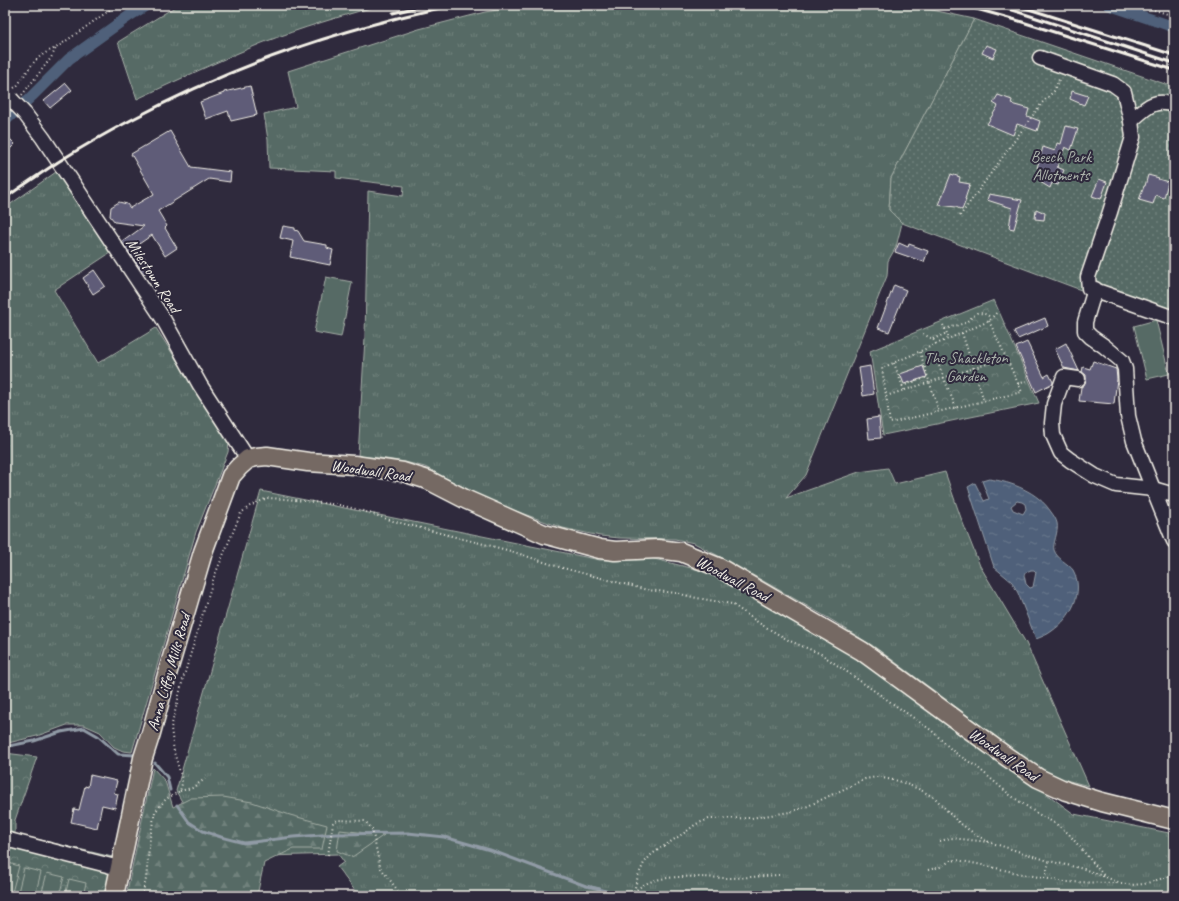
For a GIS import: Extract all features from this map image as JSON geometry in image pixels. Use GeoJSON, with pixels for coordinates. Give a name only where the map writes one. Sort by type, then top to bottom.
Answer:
{"type":"FeatureCollection","features":[{"type":"Feature","properties":{"kind":"main road","name":"Woodwall Road"},"geometry":{"type":"LineString","coordinates":[[248,459],[256,456],[267,456],[308,462],[354,465],[403,472],[428,480],[467,500],[551,536],[600,549],[615,551],[658,549],[681,552],[718,567],[862,651],[1038,778],[1066,791],[1102,802],[1174,820]]}},
{"type":"Feature","properties":{"kind":"main road","name":"Anna Liffey Mills Road"},"geometry":{"type":"LineString","coordinates":[[114,896],[143,758],[203,552],[232,476],[248,459]]}},
{"type":"Feature","properties":{"kind":"street"},"geometry":{"type":"LineString","coordinates":[[1040,58],[1114,84],[1124,92],[1131,121],[1133,137],[1088,277],[1089,288],[1174,318]]}},
{"type":"Feature","properties":{"kind":"street","name":"Milestown Road"},"geometry":{"type":"LineString","coordinates":[[10,96],[43,138],[162,317],[200,385],[248,459]]}},
{"type":"Feature","properties":{"kind":"street"},"geometry":{"type":"LineString","coordinates":[[1131,121],[1155,102],[1174,105]]}},
{"type":"Feature","properties":{"kind":"street"},"geometry":{"type":"LineString","coordinates":[[1095,290],[1085,322],[1085,331],[1091,338],[1104,346],[1122,361],[1125,369],[1128,416],[1134,441],[1174,541]]}},
{"type":"Feature","properties":{"kind":"street"},"geometry":{"type":"LineString","coordinates":[[1078,379],[1064,377],[1054,404],[1052,423],[1053,435],[1061,453],[1095,476],[1112,483],[1132,488],[1153,489],[1174,495]]}},
{"type":"Feature","properties":{"kind":"street"},"geometry":{"type":"LineString","coordinates":[[5,838],[119,868]]}},
{"type":"Feature","properties":{"kind":"path"},"geometry":{"type":"LineString","coordinates":[[10,96],[37,58],[47,51],[56,48],[117,5]]}},
{"type":"Feature","properties":{"kind":"path"},"geometry":{"type":"LineString","coordinates":[[1139,5],[1174,16]]}},
{"type":"Feature","properties":{"kind":"path"},"geometry":{"type":"LineString","coordinates":[[10,96],[24,93],[51,58],[56,48]]}},
{"type":"Feature","properties":{"kind":"path"},"geometry":{"type":"LineString","coordinates":[[960,216],[1041,104],[1054,91],[1065,67]]}},
{"type":"Feature","properties":{"kind":"path"},"geometry":{"type":"LineString","coordinates":[[989,321],[1022,392],[890,424],[882,368],[989,321],[998,311]]}},
{"type":"Feature","properties":{"kind":"path"},"geometry":{"type":"LineString","coordinates":[[945,329],[968,322],[977,313],[983,313],[991,318]]}},
{"type":"Feature","properties":{"kind":"path"},"geometry":{"type":"LineString","coordinates":[[943,325],[949,339]]}},
{"type":"Feature","properties":{"kind":"path"},"geometry":{"type":"LineString","coordinates":[[933,339],[947,333]]}},
{"type":"Feature","properties":{"kind":"path"},"geometry":{"type":"LineString","coordinates":[[962,333],[984,402]]}},
{"type":"Feature","properties":{"kind":"path"},"geometry":{"type":"LineString","coordinates":[[923,334],[933,339],[936,344]]}},
{"type":"Feature","properties":{"kind":"path"},"geometry":{"type":"LineString","coordinates":[[920,352],[939,412]]}},
{"type":"Feature","properties":{"kind":"path"},"geometry":{"type":"LineString","coordinates":[[886,396],[1006,358]]}},
{"type":"Feature","properties":{"kind":"path"},"geometry":{"type":"LineString","coordinates":[[894,363],[904,390]]}},
{"type":"Feature","properties":{"kind":"path"},"geometry":{"type":"LineString","coordinates":[[939,366],[956,408]]}},
{"type":"Feature","properties":{"kind":"path"},"geometry":{"type":"LineString","coordinates":[[902,386],[928,377]]}},
{"type":"Feature","properties":{"kind":"path"},"geometry":{"type":"LineString","coordinates":[[1018,384],[1027,381]]}},
{"type":"Feature","properties":{"kind":"path"},"geometry":{"type":"LineString","coordinates":[[180,791],[182,779],[174,752],[172,728],[183,679],[214,577],[241,513],[250,506],[267,498],[286,499],[340,505],[393,521],[511,551],[559,567],[647,590],[676,593],[732,604],[759,623],[784,637],[821,654],[931,730],[954,752],[977,767],[1010,796],[1068,833],[1105,877]]}},
{"type":"Feature","properties":{"kind":"path"},"geometry":{"type":"LineString","coordinates":[[632,896],[644,863],[652,854],[696,824],[709,819],[751,818],[790,812],[814,803],[865,779],[877,777],[899,781],[921,790],[935,798],[957,822],[989,842],[1049,861],[1084,869],[1121,883]]}},
{"type":"Feature","properties":{"kind":"path"},"geometry":{"type":"LineString","coordinates":[[142,896],[146,879],[150,838],[155,812],[166,799],[180,791],[192,788],[205,779]]}},
{"type":"Feature","properties":{"kind":"path"},"geometry":{"type":"LineString","coordinates":[[328,854],[333,823],[337,820],[365,821],[372,829],[380,867],[402,896]]}},
{"type":"Feature","properties":{"kind":"path"},"geometry":{"type":"LineString","coordinates":[[940,841],[951,838],[989,842]]}},
{"type":"Feature","properties":{"kind":"path"},"geometry":{"type":"LineString","coordinates":[[928,870],[940,867],[950,861],[957,860],[1071,882],[1121,883],[1132,885],[1144,884],[1174,876]]}},
{"type":"Feature","properties":{"kind":"path"},"geometry":{"type":"LineString","coordinates":[[1045,878],[1049,861]]}},
{"type":"Feature","properties":{"kind":"path"},"geometry":{"type":"LineString","coordinates":[[634,891],[645,884],[668,877],[748,878],[779,875]]}},
{"type":"Feature","properties":{"kind":"green space"},"geometry":{"type":"Polygon","coordinates":[[[178,5],[381,5],[321,22],[262,43],[137,99],[118,42],[178,5]]]}},
{"type":"Feature","properties":{"kind":"green space"},"geometry":{"type":"Polygon","coordinates":[[[528,5],[904,5],[974,19],[891,178],[889,210],[902,223],[896,247],[888,261],[887,276],[806,475],[786,498],[859,472],[888,468],[895,484],[945,472],[980,566],[1026,643],[1089,786],[1054,777],[1027,760],[876,648],[830,619],[694,543],[675,539],[619,538],[600,536],[563,528],[490,501],[425,467],[405,462],[358,456],[365,338],[368,191],[403,196],[404,186],[336,178],[336,171],[269,168],[268,140],[264,114],[296,107],[288,71],[419,29],[485,12],[528,5]]]}},
{"type":"Feature","properties":{"kind":"green space","name":"Beech Park Allotments"},"geometry":{"type":"Polygon","coordinates":[[[974,19],[1174,87],[1174,324],[902,223],[889,210],[891,178],[974,19]]]}},
{"type":"Feature","properties":{"kind":"green space"},"geometry":{"type":"Polygon","coordinates":[[[56,172],[110,253],[54,290],[98,363],[156,328],[229,442],[228,452],[196,532],[132,752],[123,751],[114,747],[100,732],[84,725],[67,725],[37,736],[5,743],[5,208],[56,172]]]}},
{"type":"Feature","properties":{"kind":"green space"},"geometry":{"type":"Polygon","coordinates":[[[326,277],[352,282],[341,337],[314,332],[326,277]]]}},
{"type":"Feature","properties":{"kind":"green space","name":"The Shackleton Garden"},"geometry":{"type":"Polygon","coordinates":[[[994,300],[1039,403],[883,435],[870,351],[994,300]]]}},
{"type":"Feature","properties":{"kind":"green space"},"geometry":{"type":"Polygon","coordinates":[[[1156,320],[1169,374],[1147,379],[1134,326],[1156,320]]]}},
{"type":"Feature","properties":{"kind":"green space"},"geometry":{"type":"Polygon","coordinates":[[[261,491],[600,560],[650,558],[720,575],[875,666],[1074,814],[1174,834],[1174,896],[359,896],[337,867],[344,862],[338,854],[268,856],[193,821],[176,791],[261,491]]]}},
{"type":"Feature","properties":{"kind":"green space"},"geometry":{"type":"Polygon","coordinates":[[[5,753],[37,757],[15,820],[15,834],[121,859],[114,896],[5,896],[5,753]]]}},
{"type":"Feature","properties":{"kind":"green space"},"geometry":{"type":"Polygon","coordinates":[[[153,768],[165,781],[173,807],[191,798],[223,797],[252,802],[290,815],[327,825],[322,849],[293,849],[264,863],[256,896],[126,896],[153,768]]]}},
{"type":"Feature","properties":{"kind":"green space"},"geometry":{"type":"Polygon","coordinates":[[[340,830],[384,835],[352,857],[337,851],[340,830]]]}},
{"type":"Feature","properties":{"kind":"green space"},"geometry":{"type":"Polygon","coordinates":[[[5,862],[19,866],[11,896],[5,896],[5,862]]]}},
{"type":"Feature","properties":{"kind":"green space"},"geometry":{"type":"Polygon","coordinates":[[[24,868],[41,872],[35,896],[17,896],[24,868]]]}},
{"type":"Feature","properties":{"kind":"green space"},"geometry":{"type":"Polygon","coordinates":[[[47,873],[64,877],[59,896],[41,896],[47,873]]]}},
{"type":"Feature","properties":{"kind":"green space"},"geometry":{"type":"Polygon","coordinates":[[[69,879],[86,883],[83,896],[65,896],[69,879]]]}},
{"type":"Feature","properties":{"kind":"water"},"geometry":{"type":"Polygon","coordinates":[[[989,479],[998,480],[1015,485],[1032,494],[1046,505],[1057,523],[1054,545],[1055,553],[1073,570],[1076,578],[1077,596],[1070,612],[1059,626],[1048,634],[1036,639],[1018,593],[1012,582],[994,567],[968,487],[975,483],[984,501],[989,499],[982,481],[989,479]],[[1017,501],[1011,506],[1013,510],[1023,514],[1026,509],[1025,504],[1017,501]],[[1031,570],[1026,572],[1024,575],[1026,584],[1030,588],[1033,587],[1036,572],[1031,570]]]}},
{"type":"Feature","properties":{"kind":"water"},"geometry":{"type":"Polygon","coordinates":[[[591,886],[628,896],[615,896],[591,886]]]}},
{"type":"Feature","properties":{"kind":"building"},"geometry":{"type":"Polygon","coordinates":[[[986,45],[997,49],[993,58],[982,53],[986,45]]]}},
{"type":"Feature","properties":{"kind":"building"},"geometry":{"type":"Polygon","coordinates":[[[66,83],[72,90],[50,108],[44,101],[66,83]]]}},
{"type":"Feature","properties":{"kind":"building"},"geometry":{"type":"Polygon","coordinates":[[[250,86],[257,115],[231,121],[228,111],[206,119],[200,102],[224,92],[250,86]]]}},
{"type":"Feature","properties":{"kind":"building"},"geometry":{"type":"Polygon","coordinates":[[[1072,91],[1088,96],[1084,105],[1070,99],[1072,91]]]}},
{"type":"Feature","properties":{"kind":"building"},"geometry":{"type":"Polygon","coordinates":[[[998,95],[1012,100],[1011,104],[1029,109],[1027,116],[1040,121],[1037,131],[1017,124],[1013,135],[987,124],[998,106],[993,103],[998,95]]]}},
{"type":"Feature","properties":{"kind":"building"},"geometry":{"type":"Polygon","coordinates":[[[1066,126],[1078,129],[1071,150],[1065,147],[1057,167],[1064,170],[1058,185],[1052,183],[1050,188],[1040,182],[1045,170],[1037,168],[1043,147],[1055,151],[1057,143],[1061,144],[1066,126]]]}},
{"type":"Feature","properties":{"kind":"building"},"geometry":{"type":"Polygon","coordinates":[[[170,131],[191,167],[231,172],[230,182],[209,179],[158,211],[167,226],[165,228],[177,248],[165,256],[152,235],[136,246],[152,268],[144,274],[122,242],[144,226],[115,222],[110,216],[111,207],[119,202],[127,204],[130,208],[154,194],[131,154],[170,131]]]}},
{"type":"Feature","properties":{"kind":"building"},"geometry":{"type":"Polygon","coordinates":[[[5,134],[15,144],[5,154],[5,134]]]}},
{"type":"Feature","properties":{"kind":"building"},"geometry":{"type":"Polygon","coordinates":[[[951,174],[960,177],[959,182],[970,184],[962,210],[956,207],[939,205],[951,174]]]}},
{"type":"Feature","properties":{"kind":"building"},"geometry":{"type":"Polygon","coordinates":[[[1148,175],[1168,182],[1164,198],[1156,195],[1153,204],[1139,200],[1148,175]]]}},
{"type":"Feature","properties":{"kind":"building"},"geometry":{"type":"Polygon","coordinates":[[[1099,179],[1107,182],[1101,199],[1092,196],[1099,179]]]}},
{"type":"Feature","properties":{"kind":"building"},"geometry":{"type":"Polygon","coordinates":[[[989,194],[1022,200],[1014,229],[1009,228],[1012,208],[987,200],[989,194]]]}},
{"type":"Feature","properties":{"kind":"building"},"geometry":{"type":"Polygon","coordinates":[[[1036,209],[1045,213],[1044,220],[1035,219],[1036,209]]]}},
{"type":"Feature","properties":{"kind":"building"},"geometry":{"type":"Polygon","coordinates":[[[283,226],[295,228],[304,241],[327,245],[327,248],[333,250],[330,265],[290,257],[293,241],[280,238],[283,226]]]}},
{"type":"Feature","properties":{"kind":"building"},"geometry":{"type":"Polygon","coordinates":[[[899,243],[908,247],[909,244],[928,251],[924,262],[895,252],[899,243]]]}},
{"type":"Feature","properties":{"kind":"building"},"geometry":{"type":"Polygon","coordinates":[[[94,270],[105,286],[93,294],[83,278],[94,270]]]}},
{"type":"Feature","properties":{"kind":"building"},"geometry":{"type":"Polygon","coordinates":[[[894,285],[906,290],[889,332],[878,328],[894,285]]]}},
{"type":"Feature","properties":{"kind":"building"},"geometry":{"type":"Polygon","coordinates":[[[1045,318],[1048,326],[1018,339],[1014,331],[1045,318]]]}},
{"type":"Feature","properties":{"kind":"building"},"geometry":{"type":"Polygon","coordinates":[[[1027,342],[1044,377],[1049,374],[1053,382],[1036,392],[1016,347],[1027,342]]]}},
{"type":"Feature","properties":{"kind":"building"},"geometry":{"type":"Polygon","coordinates":[[[1066,343],[1079,371],[1064,368],[1055,349],[1066,343]]]}},
{"type":"Feature","properties":{"kind":"building"},"geometry":{"type":"Polygon","coordinates":[[[1093,361],[1116,369],[1117,379],[1114,404],[1079,401],[1081,387],[1084,385],[1086,380],[1086,375],[1082,372],[1083,367],[1090,369],[1093,361]]]}},
{"type":"Feature","properties":{"kind":"building"},"geometry":{"type":"Polygon","coordinates":[[[870,366],[874,394],[863,396],[859,368],[870,366]]]}},
{"type":"Feature","properties":{"kind":"building"},"geometry":{"type":"Polygon","coordinates":[[[923,366],[927,377],[904,384],[900,374],[923,366]]]}},
{"type":"Feature","properties":{"kind":"building"},"geometry":{"type":"Polygon","coordinates":[[[879,417],[881,438],[869,439],[867,419],[879,417]]]}},
{"type":"Feature","properties":{"kind":"building"},"geometry":{"type":"Polygon","coordinates":[[[90,775],[117,781],[114,793],[118,794],[115,808],[102,805],[97,828],[71,822],[74,809],[79,810],[85,786],[88,787],[90,775]]]}},
{"type":"Feature","properties":{"kind":"waterway"},"geometry":{"type":"LineString","coordinates":[[5,121],[69,59],[129,16],[147,5]]}},
{"type":"Feature","properties":{"kind":"waterway"},"geometry":{"type":"LineString","coordinates":[[1109,5],[1174,27]]}},
{"type":"Feature","properties":{"kind":"waterway"},"geometry":{"type":"LineString","coordinates":[[5,746],[34,741],[61,732],[84,728],[98,736],[118,754],[135,755]]}},
{"type":"Feature","properties":{"kind":"waterway"},"geometry":{"type":"LineString","coordinates":[[155,763],[167,777],[170,790]]}},
{"type":"Feature","properties":{"kind":"waterway"},"geometry":{"type":"LineString","coordinates":[[177,805],[189,822],[203,831],[244,843],[293,837],[336,834],[408,833],[444,837],[490,850],[586,886],[600,889]]}},
{"type":"Feature","properties":{"kind":"railway"},"geometry":{"type":"LineString","coordinates":[[393,13],[426,5]]}},
{"type":"Feature","properties":{"kind":"railway"},"geometry":{"type":"LineString","coordinates":[[5,198],[58,162],[105,134],[210,82],[250,65],[330,37],[412,14],[454,5]]}},
{"type":"Feature","properties":{"kind":"railway"},"geometry":{"type":"LineString","coordinates":[[962,5],[1016,20],[1174,70]]}},
{"type":"Feature","properties":{"kind":"railway"},"geometry":{"type":"LineString","coordinates":[[997,5],[1174,63]]}},
{"type":"Feature","properties":{"kind":"railway"},"geometry":{"type":"LineString","coordinates":[[1016,5],[1174,55]]}}]}
